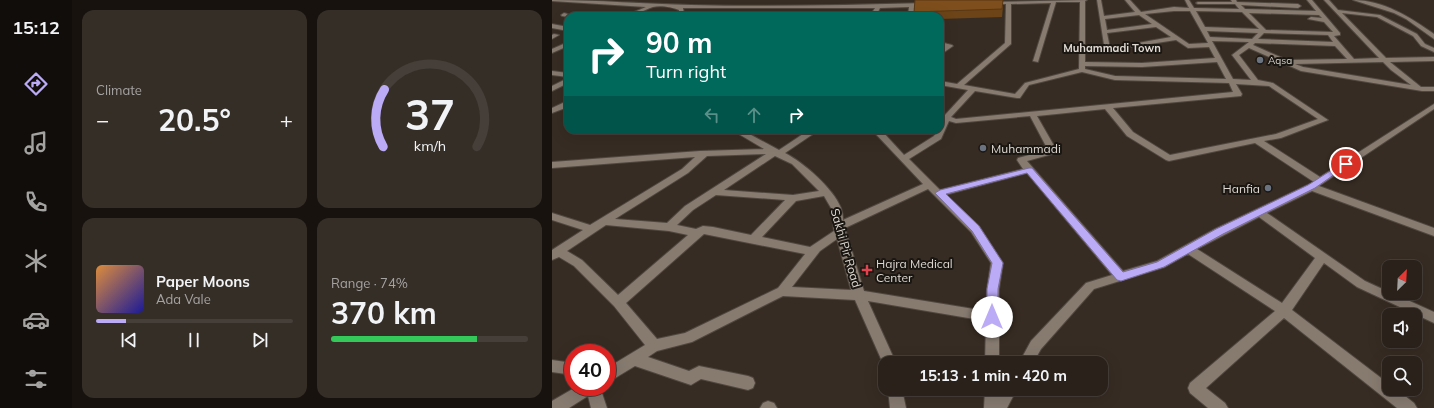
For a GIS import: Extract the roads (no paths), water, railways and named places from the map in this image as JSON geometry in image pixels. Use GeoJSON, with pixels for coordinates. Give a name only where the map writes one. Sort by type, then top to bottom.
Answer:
{"type":"FeatureCollection","features":[{"type":"Feature","properties":{"kind":"street"},"geometry":{"type":"LineString","coordinates":[[552,0],[653,6],[750,9],[805,9],[933,4]]}},
{"type":"Feature","properties":{"kind":"street"},"geometry":{"type":"LineString","coordinates":[[619,4],[628,0]]}},
{"type":"Feature","properties":{"kind":"street"},"geometry":{"type":"LineString","coordinates":[[674,6],[686,0]]}},
{"type":"Feature","properties":{"kind":"street"},"geometry":{"type":"LineString","coordinates":[[805,9],[812,0]]}},
{"type":"Feature","properties":{"kind":"street"},"geometry":{"type":"LineString","coordinates":[[984,3],[1000,1],[1084,0],[1082,67]]}},
{"type":"Feature","properties":{"kind":"street"},"geometry":{"type":"LineString","coordinates":[[1100,0],[1107,50],[1178,38]]}},
{"type":"Feature","properties":{"kind":"street"},"geometry":{"type":"LineString","coordinates":[[1128,0],[1135,10],[1188,46],[1210,42],[1254,40],[1338,44]]}},
{"type":"Feature","properties":{"kind":"street"},"geometry":{"type":"LineString","coordinates":[[1201,21],[1262,31],[1338,34],[1309,0]]}},
{"type":"Feature","properties":{"kind":"street"},"geometry":{"type":"LineString","coordinates":[[1326,0],[1393,69],[1422,89]]}},
{"type":"Feature","properties":{"kind":"street"},"geometry":{"type":"LineString","coordinates":[[1355,0],[1396,12],[1408,18],[1434,37]]}},
{"type":"Feature","properties":{"kind":"street"},"geometry":{"type":"LineString","coordinates":[[552,6],[567,1]]}},
{"type":"Feature","properties":{"kind":"street"},"geometry":{"type":"LineString","coordinates":[[1036,61],[1054,1]]}},
{"type":"Feature","properties":{"kind":"street"},"geometry":{"type":"LineString","coordinates":[[1103,18],[1142,14],[1190,5],[1235,1],[1318,10]]}},
{"type":"Feature","properties":{"kind":"street"},"geometry":{"type":"LineString","coordinates":[[1235,1],[1244,12],[1266,25]]}},
{"type":"Feature","properties":{"kind":"street"},"geometry":{"type":"LineString","coordinates":[[959,86],[1008,44],[1009,2]]}},
{"type":"Feature","properties":{"kind":"street"},"geometry":{"type":"LineString","coordinates":[[875,12],[879,5]]}},
{"type":"Feature","properties":{"kind":"street"},"geometry":{"type":"LineString","coordinates":[[912,5],[912,12]]}},
{"type":"Feature","properties":{"kind":"street"},"geometry":{"type":"LineString","coordinates":[[1190,5],[1244,12],[1318,10]]}},
{"type":"Feature","properties":{"kind":"street"},"geometry":{"type":"LineString","coordinates":[[974,89],[944,117],[956,121],[1238,94],[1210,42],[1201,21],[1190,5]]}},
{"type":"Feature","properties":{"kind":"street"},"geometry":{"type":"LineString","coordinates":[[638,12],[653,6]]}},
{"type":"Feature","properties":{"kind":"street"},"geometry":{"type":"LineString","coordinates":[[674,6],[681,9],[682,12]]}},
{"type":"Feature","properties":{"kind":"street"},"geometry":{"type":"LineString","coordinates":[[1336,11],[1368,13],[1378,16],[1415,35],[1423,45],[1434,50]]}},
{"type":"Feature","properties":{"kind":"street"},"geometry":{"type":"LineString","coordinates":[[1304,19],[1326,20]]}},
{"type":"Feature","properties":{"kind":"street"},"geometry":{"type":"LineString","coordinates":[[1201,21],[1259,21]]}},
{"type":"Feature","properties":{"kind":"street"},"geometry":{"type":"LineString","coordinates":[[1259,21],[1263,30],[1262,31]]}},
{"type":"Feature","properties":{"kind":"street"},"geometry":{"type":"LineString","coordinates":[[1105,32],[1159,25]]}},
{"type":"Feature","properties":{"kind":"street"},"geometry":{"type":"LineString","coordinates":[[552,26],[564,28]]}},
{"type":"Feature","properties":{"kind":"street"},"geometry":{"type":"LineString","coordinates":[[1318,26],[1332,27]]}},
{"type":"Feature","properties":{"kind":"street"},"geometry":{"type":"LineString","coordinates":[[1256,82],[1235,56],[1249,46],[1262,31]]}},
{"type":"Feature","properties":{"kind":"street"},"geometry":{"type":"LineString","coordinates":[[1329,33],[1354,61]]}},
{"type":"Feature","properties":{"kind":"street"},"geometry":{"type":"LineString","coordinates":[[944,45],[950,46],[944,50]]}},
{"type":"Feature","properties":{"kind":"street"},"geometry":{"type":"LineString","coordinates":[[552,51],[564,46]]}},
{"type":"Feature","properties":{"kind":"street"},"geometry":{"type":"LineString","coordinates":[[1249,46],[1301,69],[1422,89],[1434,89]]}},
{"type":"Feature","properties":{"kind":"street"},"geometry":{"type":"LineString","coordinates":[[552,51],[564,52]]}},
{"type":"Feature","properties":{"kind":"street"},"geometry":{"type":"LineString","coordinates":[[1286,62],[1434,59]]}},
{"type":"Feature","properties":{"kind":"street"},"geometry":{"type":"LineString","coordinates":[[944,83],[1017,96],[1027,84],[1042,79],[1060,76],[1082,67],[1220,60]]}},
{"type":"Feature","properties":{"kind":"street"},"geometry":{"type":"LineString","coordinates":[[1082,67],[1115,78],[1256,82],[1271,84],[1324,120],[1278,136],[1169,158],[1130,134],[1107,106]]}},
{"type":"Feature","properties":{"kind":"street"},"geometry":{"type":"LineString","coordinates":[[552,73],[564,74]]}},
{"type":"Feature","properties":{"kind":"street"},"geometry":{"type":"LineString","coordinates":[[552,89],[564,82]]}},
{"type":"Feature","properties":{"kind":"street"},"geometry":{"type":"LineString","coordinates":[[552,111],[564,106]]}},
{"type":"Feature","properties":{"kind":"street"},"geometry":{"type":"LineString","coordinates":[[1030,356],[1036,345],[1090,286],[1161,264],[1258,212],[1315,184],[1434,106]]}},
{"type":"Feature","properties":{"kind":"street"},"geometry":{"type":"LineString","coordinates":[[1032,113],[1053,151],[1021,160],[1121,277]]}},
{"type":"Feature","properties":{"kind":"street","name":"Sakhi Pir Road"},"geometry":{"type":"LineString","coordinates":[[744,134],[795,162],[827,193],[836,208],[840,229],[859,296],[886,356]]}},
{"type":"Feature","properties":{"kind":"street"},"geometry":{"type":"LineString","coordinates":[[669,227],[689,208],[775,152],[808,134]]}},
{"type":"Feature","properties":{"kind":"street"},"geometry":{"type":"LineString","coordinates":[[880,134],[903,159],[976,229],[997,263],[993,289],[992,356]]}},
{"type":"Feature","properties":{"kind":"street"},"geometry":{"type":"LineString","coordinates":[[903,159],[938,137],[939,134]]}},
{"type":"Feature","properties":{"kind":"street"},"geometry":{"type":"LineString","coordinates":[[1256,140],[1315,184],[1433,228]]}},
{"type":"Feature","properties":{"kind":"street"},"geometry":{"type":"LineString","coordinates":[[552,165],[704,154],[775,152]]}},
{"type":"Feature","properties":{"kind":"street"},"geometry":{"type":"LineString","coordinates":[[555,254],[603,221],[685,171],[704,154]]}},
{"type":"Feature","properties":{"kind":"street"},"geometry":{"type":"LineString","coordinates":[[940,193],[1029,170]]}},
{"type":"Feature","properties":{"kind":"street"},"geometry":{"type":"LineString","coordinates":[[616,370],[654,346],[687,338],[782,291],[816,248],[840,229],[930,184]]}},
{"type":"Feature","properties":{"kind":"street"},"geometry":{"type":"LineString","coordinates":[[715,192],[793,198],[827,193]]}},
{"type":"Feature","properties":{"kind":"street"},"geometry":{"type":"LineString","coordinates":[[753,240],[793,198]]}},
{"type":"Feature","properties":{"kind":"street"},"geometry":{"type":"LineString","coordinates":[[1258,212],[1361,284],[1434,318]]}},
{"type":"Feature","properties":{"kind":"street"},"geometry":{"type":"LineString","coordinates":[[552,216],[591,229]]}},
{"type":"Feature","properties":{"kind":"street"},"geometry":{"type":"LineString","coordinates":[[603,221],[669,227],[698,233]]}},
{"type":"Feature","properties":{"kind":"street"},"geometry":{"type":"LineString","coordinates":[[618,302],[703,230],[813,252]]}},
{"type":"Feature","properties":{"kind":"street"},"geometry":{"type":"LineString","coordinates":[[1189,249],[1284,311],[1409,408]]}},
{"type":"Feature","properties":{"kind":"street"},"geometry":{"type":"LineString","coordinates":[[555,254],[568,256],[578,263],[618,302],[654,346]]}},
{"type":"Feature","properties":{"kind":"street"},"geometry":{"type":"LineString","coordinates":[[1220,408],[1195,388],[1284,311],[1322,257]]}},
{"type":"Feature","properties":{"kind":"street"},"geometry":{"type":"LineString","coordinates":[[782,291],[859,296],[944,308],[992,317]]}},
{"type":"Feature","properties":{"kind":"street"},"geometry":{"type":"LineString","coordinates":[[634,359],[691,378],[699,372],[748,383]]}},
{"type":"Feature","properties":{"kind":"street"},"geometry":{"type":"LineString","coordinates":[[552,366],[564,368]]}},
{"type":"Feature","properties":{"kind":"street"},"geometry":{"type":"LineString","coordinates":[[555,408],[574,396]]}},
{"type":"Feature","properties":{"kind":"street"},"geometry":{"type":"LineString","coordinates":[[596,396],[599,408]]}},
{"type":"Feature","properties":{"kind":"street"},"geometry":{"type":"LineString","coordinates":[[896,396],[898,408]]}},
{"type":"Feature","properties":{"kind":"street"},"geometry":{"type":"LineString","coordinates":[[992,396],[992,408]]}},
{"type":"Feature","properties":{"kind":"street"},"geometry":{"type":"LineString","coordinates":[[999,408],[1006,396]]}},
{"type":"Feature","properties":{"kind":"place","name":"Aqsa"},"geometry":{"type":"Point","coordinates":[1260,60]}},
{"type":"Feature","properties":{"kind":"place","name":"Muhammadi"},"geometry":{"type":"Point","coordinates":[983,148]}},
{"type":"Feature","properties":{"kind":"place","name":"Hanfia"},"geometry":{"type":"Point","coordinates":[1268,188]}},
{"type":"Feature","properties":{"kind":"place","name":"Hajra Medical Center"},"geometry":{"type":"Point","coordinates":[867,270]}},
{"type":"Feature","properties":{"kind":"district","name":"Muhammadi Town"},"geometry":{"type":"Point","coordinates":[1112,48]}}]}
